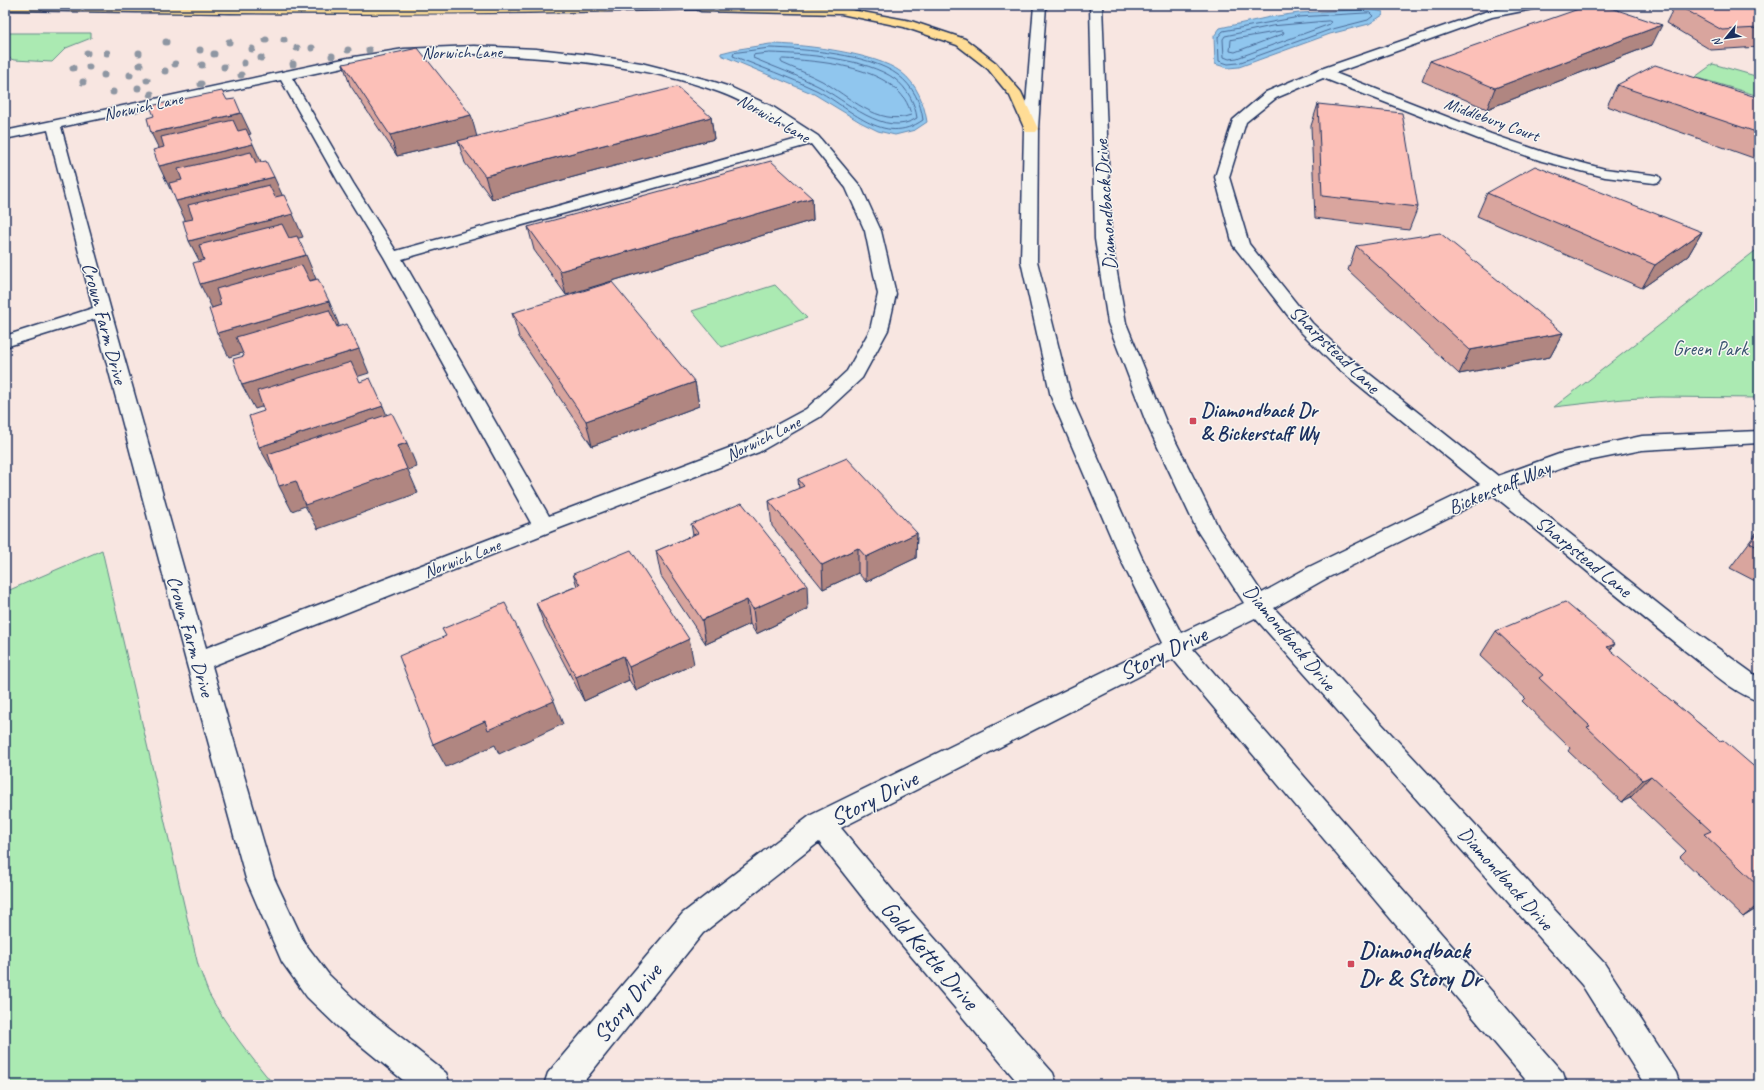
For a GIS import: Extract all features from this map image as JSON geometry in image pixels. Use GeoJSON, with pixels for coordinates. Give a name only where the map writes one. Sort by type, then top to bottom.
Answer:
{"type":"FeatureCollection","features":[{"type":"Feature","properties":{"kind":"main road"},"geometry":{"type":"LineString","coordinates":[[117,5],[160,10]]}},
{"type":"Feature","properties":{"kind":"main road"},"geometry":{"type":"LineString","coordinates":[[5,8],[160,10],[506,9],[716,5]]}},
{"type":"Feature","properties":{"kind":"main road"},"geometry":{"type":"LineString","coordinates":[[654,7],[841,11],[907,24],[961,42],[992,66],[1016,95],[1031,129]]}},
{"type":"Feature","properties":{"kind":"street"},"geometry":{"type":"LineString","coordinates":[[1040,5],[1031,129],[1029,261],[1061,397],[1128,552],[1176,646],[1551,1085]]}},
{"type":"Feature","properties":{"kind":"street","name":"Diamondback Drive"},"geometry":{"type":"LineString","coordinates":[[1096,5],[1099,48],[1099,141],[1103,239],[1118,323],[1156,422],[1209,532],[1258,606],[1593,974],[1664,1085]]}},
{"type":"Feature","properties":{"kind":"street","name":"Sharpstead Lane"},"geometry":{"type":"LineString","coordinates":[[1538,5],[1489,14],[1323,73],[1271,94],[1240,120],[1222,177],[1241,245],[1306,327],[1341,361],[1384,398],[1668,624],[1739,678],[1759,691]]}},
{"type":"Feature","properties":{"kind":"street","name":"Norwich Lane"},"geometry":{"type":"LineString","coordinates":[[5,135],[348,62],[425,52],[482,50],[536,53],[591,59],[641,67],[725,90],[768,110],[813,139],[853,187],[872,231],[886,294],[879,330],[855,374],[813,413],[752,447],[544,526],[198,661]]}},
{"type":"Feature","properties":{"kind":"street","name":"Middlebury Court"},"geometry":{"type":"LineString","coordinates":[[1323,73],[1486,137],[1546,158],[1605,173],[1654,179]]}},
{"type":"Feature","properties":{"kind":"street"},"geometry":{"type":"LineString","coordinates":[[284,75],[346,183],[392,257],[544,526]]}},
{"type":"Feature","properties":{"kind":"street","name":"Crown Farm Drive"},"geometry":{"type":"LineString","coordinates":[[54,125],[102,311],[198,661],[260,878],[293,952],[318,986],[348,1015],[434,1085]]}},
{"type":"Feature","properties":{"kind":"street"},"geometry":{"type":"LineString","coordinates":[[392,257],[813,139]]}},
{"type":"Feature","properties":{"kind":"street"},"geometry":{"type":"LineString","coordinates":[[5,342],[102,311]]}},
{"type":"Feature","properties":{"kind":"street","name":"Bickerstaff Way"},"geometry":{"type":"LineString","coordinates":[[1258,606],[1317,573],[1495,485],[1569,458],[1642,443],[1759,438]]}},
{"type":"Feature","properties":{"kind":"street","name":"Story Drive"},"geometry":{"type":"LineString","coordinates":[[560,1085],[693,923],[820,824],[1258,606]]}},
{"type":"Feature","properties":{"kind":"street","name":"Gold Kettle Drive"},"geometry":{"type":"LineString","coordinates":[[820,824],[884,902],[1041,1085]]}},
{"type":"Feature","properties":{"kind":"green space"},"geometry":{"type":"Polygon","coordinates":[[[5,33],[91,33],[91,38],[66,48],[52,62],[14,60],[5,57],[5,33]]]}},
{"type":"Feature","properties":{"kind":"green space"},"geometry":{"type":"Polygon","coordinates":[[[1713,64],[1759,77],[1759,96],[1695,77],[1713,64]]]}},
{"type":"Feature","properties":{"kind":"green space","name":"Green Park"},"geometry":{"type":"Polygon","coordinates":[[[1759,248],[1759,398],[1660,397],[1623,399],[1554,407],[1759,248]]]}},
{"type":"Feature","properties":{"kind":"green space"},"geometry":{"type":"Polygon","coordinates":[[[775,285],[807,318],[722,347],[692,311],[775,285]]]}},
{"type":"Feature","properties":{"kind":"green space"},"geometry":{"type":"Polygon","coordinates":[[[102,550],[198,965],[209,994],[223,1018],[274,1085],[5,1085],[5,592],[102,550]]]}},
{"type":"Feature","properties":{"kind":"water"},"geometry":{"type":"Polygon","coordinates":[[[1370,9],[1383,12],[1383,15],[1369,24],[1330,34],[1239,67],[1228,68],[1215,64],[1214,36],[1220,28],[1270,17],[1299,13],[1370,9]]]}},
{"type":"Feature","properties":{"kind":"water"},"geometry":{"type":"Polygon","coordinates":[[[770,44],[784,44],[838,51],[889,65],[907,77],[919,94],[927,122],[915,130],[895,135],[878,131],[860,122],[814,94],[721,55],[721,53],[733,50],[770,44]]]}},
{"type":"Feature","properties":{"kind":"building"},"geometry":{"type":"Polygon","coordinates":[[[1590,5],[1602,5],[1662,25],[1495,88],[1430,61],[1590,5]]]}},
{"type":"Feature","properties":{"kind":"building"},"geometry":{"type":"Polygon","coordinates":[[[1677,5],[1759,5],[1759,28],[1722,30],[1677,5]]]}},
{"type":"Feature","properties":{"kind":"building"},"geometry":{"type":"Polygon","coordinates":[[[418,48],[471,115],[390,135],[343,64],[418,48]]]}},
{"type":"Feature","properties":{"kind":"building"},"geometry":{"type":"Polygon","coordinates":[[[1655,65],[1759,98],[1759,133],[1617,85],[1655,65]]]}},
{"type":"Feature","properties":{"kind":"building"},"geometry":{"type":"Polygon","coordinates":[[[677,87],[711,117],[485,176],[458,141],[677,87]]]}},
{"type":"Feature","properties":{"kind":"building"},"geometry":{"type":"Polygon","coordinates":[[[222,91],[227,100],[235,99],[241,113],[151,133],[147,118],[154,116],[150,106],[222,91]]]}},
{"type":"Feature","properties":{"kind":"building"},"geometry":{"type":"Polygon","coordinates":[[[1318,104],[1402,113],[1418,207],[1322,196],[1318,104]]]}},
{"type":"Feature","properties":{"kind":"building"},"geometry":{"type":"Polygon","coordinates":[[[233,120],[238,131],[246,129],[253,144],[159,166],[153,150],[164,147],[161,137],[233,120]]]}},
{"type":"Feature","properties":{"kind":"building"},"geometry":{"type":"Polygon","coordinates":[[[251,152],[256,163],[266,161],[274,177],[176,201],[169,183],[182,180],[178,169],[251,152]]]}},
{"type":"Feature","properties":{"kind":"building"},"geometry":{"type":"Polygon","coordinates":[[[771,161],[812,198],[560,271],[528,227],[771,161]]]}},
{"type":"Feature","properties":{"kind":"building"},"geometry":{"type":"Polygon","coordinates":[[[1535,166],[1702,232],[1655,265],[1487,193],[1535,166]]]}},
{"type":"Feature","properties":{"kind":"building"},"geometry":{"type":"Polygon","coordinates":[[[269,185],[275,197],[284,195],[293,214],[189,241],[183,221],[193,219],[188,205],[269,185]]]}},
{"type":"Feature","properties":{"kind":"building"},"geometry":{"type":"Polygon","coordinates":[[[282,224],[289,238],[297,236],[306,255],[200,284],[193,263],[204,260],[199,245],[282,224]]]}},
{"type":"Feature","properties":{"kind":"building"},"geometry":{"type":"Polygon","coordinates":[[[1440,233],[1563,333],[1470,350],[1356,246],[1440,233]]]}},
{"type":"Feature","properties":{"kind":"building"},"geometry":{"type":"Polygon","coordinates":[[[302,265],[310,281],[318,279],[329,301],[217,333],[209,309],[221,305],[216,289],[302,265]]]}},
{"type":"Feature","properties":{"kind":"building"},"geometry":{"type":"Polygon","coordinates":[[[612,282],[695,382],[586,421],[512,313],[612,282]]]}},
{"type":"Feature","properties":{"kind":"building"},"geometry":{"type":"Polygon","coordinates":[[[329,310],[337,327],[347,324],[359,349],[242,385],[233,359],[244,356],[236,337],[329,310]]]}},
{"type":"Feature","properties":{"kind":"building"},"geometry":{"type":"Polygon","coordinates":[[[351,362],[360,382],[370,378],[383,406],[259,447],[249,416],[264,411],[257,391],[351,362]]]}},
{"type":"Feature","properties":{"kind":"building"},"geometry":{"type":"Polygon","coordinates":[[[392,413],[407,443],[397,446],[407,469],[305,505],[296,481],[279,486],[268,454],[392,413]]]}},
{"type":"Feature","properties":{"kind":"building"},"geometry":{"type":"Polygon","coordinates":[[[847,458],[917,533],[866,557],[858,548],[822,565],[769,501],[804,486],[798,479],[847,458]]]}},
{"type":"Feature","properties":{"kind":"building"},"geometry":{"type":"Polygon","coordinates":[[[742,503],[807,585],[753,609],[747,600],[702,620],[656,551],[698,533],[691,524],[742,503]]]}},
{"type":"Feature","properties":{"kind":"building"},"geometry":{"type":"Polygon","coordinates":[[[1759,531],[1759,548],[1750,543],[1759,531]]]}},
{"type":"Feature","properties":{"kind":"building"},"geometry":{"type":"Polygon","coordinates":[[[631,550],[689,639],[629,667],[623,656],[576,677],[536,603],[580,585],[573,574],[631,550]]]}},
{"type":"Feature","properties":{"kind":"building"},"geometry":{"type":"Polygon","coordinates":[[[1565,602],[1615,644],[1607,647],[1720,741],[1723,740],[1759,771],[1759,886],[1704,834],[1711,831],[1651,776],[1643,780],[1587,727],[1590,726],[1539,678],[1543,675],[1496,631],[1565,602]]]}},
{"type":"Feature","properties":{"kind":"building"},"geometry":{"type":"Polygon","coordinates":[[[505,603],[554,701],[488,730],[485,721],[433,744],[399,656],[446,636],[442,629],[505,603]]]}},
{"type":"Feature","properties":{"kind":"place","name":"Diamondback Dr & Bickerstaff Wy"},"geometry":{"type":"Point","coordinates":[1193,421]}},
{"type":"Feature","properties":{"kind":"place","name":"Diamondback Dr & Story Dr"},"geometry":{"type":"Point","coordinates":[1351,964]}}]}
